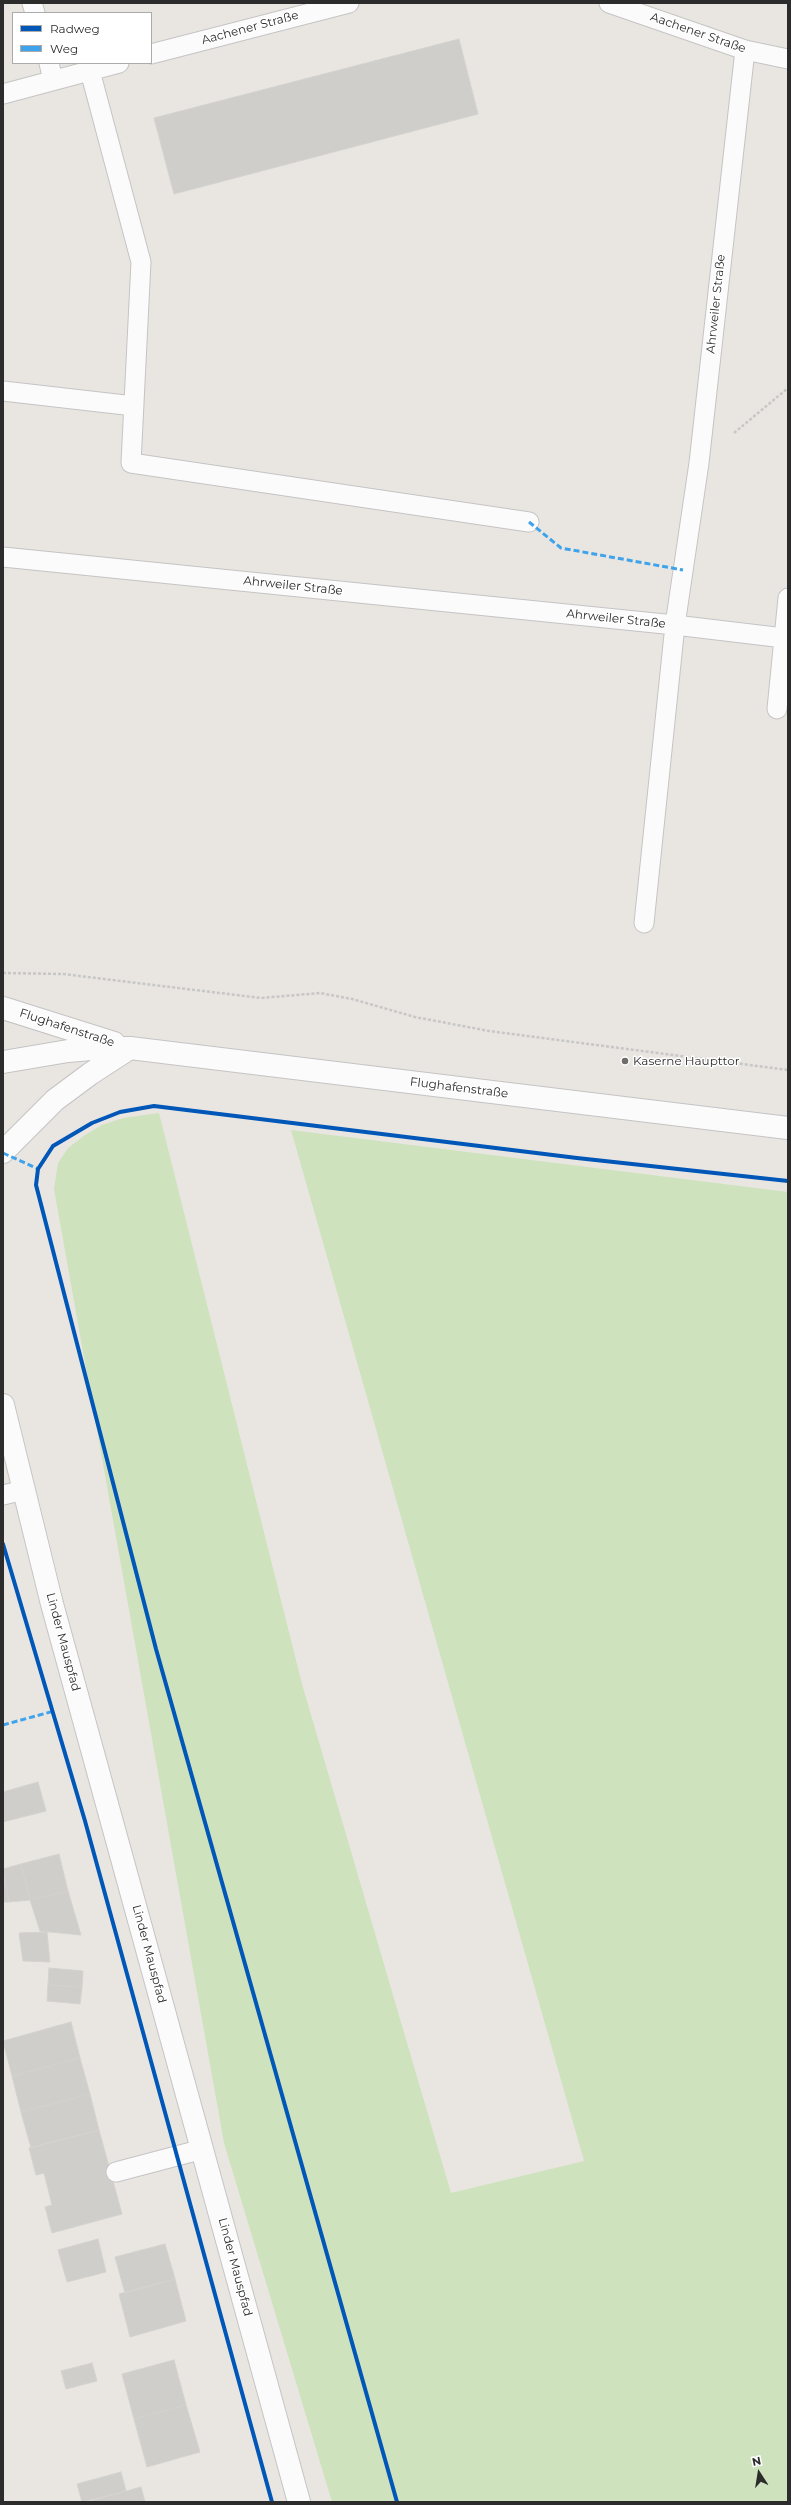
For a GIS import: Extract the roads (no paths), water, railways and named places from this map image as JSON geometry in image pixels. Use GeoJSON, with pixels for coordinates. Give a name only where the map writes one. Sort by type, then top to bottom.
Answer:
{"type":"FeatureCollection","features":[{"type":"Feature","properties":{"kind":"street","name":"Flughafenstraße"},"geometry":{"type":"LineString","coordinates":[[3,1008],[130,1048]]}},
{"type":"Feature","properties":{"kind":"street","name":"Flughafenstraße"},"geometry":{"type":"LineString","coordinates":[[3,1062],[68,1051],[102,1048],[130,1048],[788,1128]]}},
{"type":"Feature","properties":{"kind":"street","name":"Flughafenstraße"},"geometry":{"type":"LineString","coordinates":[[3,1152],[55,1100],[90,1074],[130,1048]]}},
{"type":"Feature","properties":{"kind":"street","name":"Linder Mauspfad"},"geometry":{"type":"LineString","coordinates":[[3,1405],[13,1492],[52,1604],[299,2502]]}},
{"type":"Feature","properties":{"kind":"lane","name":"Aachener Straße"},"geometry":{"type":"LineString","coordinates":[[152,54],[349,3]]}},
{"type":"Feature","properties":{"kind":"lane","name":"Aachener Straße"},"geometry":{"type":"LineString","coordinates":[[610,3],[745,50],[788,59]]}},
{"type":"Feature","properties":{"kind":"lane","name":"Ahrweiler Straße"},"geometry":{"type":"LineString","coordinates":[[3,557],[676,625],[698,463],[745,50]]}},
{"type":"Feature","properties":{"kind":"lane"},"geometry":{"type":"LineString","coordinates":[[3,94],[51,71],[90,71],[115,64]]}},
{"type":"Feature","properties":{"kind":"lane"},"geometry":{"type":"LineString","coordinates":[[90,71],[141,262],[131,463],[528,522]]}},
{"type":"Feature","properties":{"kind":"lane"},"geometry":{"type":"LineString","coordinates":[[3,391],[134,406]]}},
{"type":"Feature","properties":{"kind":"lane"},"geometry":{"type":"LineString","coordinates":[[777,709],[788,598]]}},
{"type":"Feature","properties":{"kind":"lane"},"geometry":{"type":"LineString","coordinates":[[644,923],[676,625],[784,638]]}},
{"type":"Feature","properties":{"kind":"lane"},"geometry":{"type":"LineString","coordinates":[[116,2172],[203,2149]]}},
{"type":"Feature","properties":{"kind":"place","name":"Kaserne Haupttor"},"geometry":{"type":"Point","coordinates":[625,1061]}}]}
